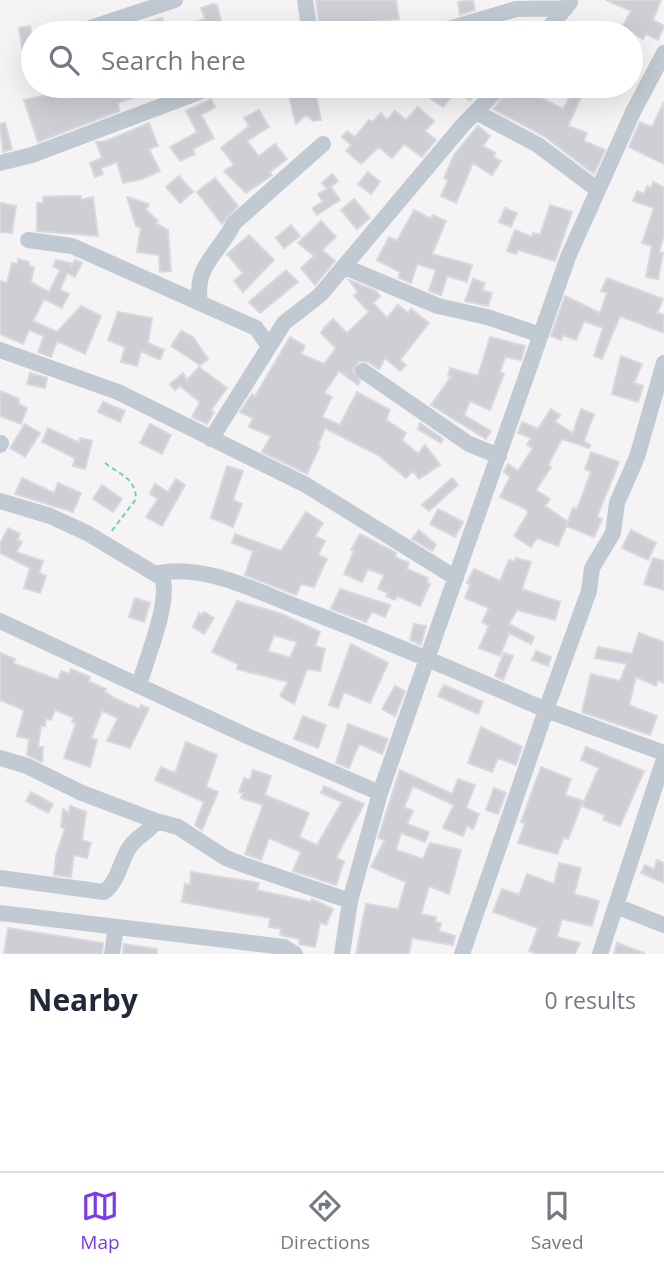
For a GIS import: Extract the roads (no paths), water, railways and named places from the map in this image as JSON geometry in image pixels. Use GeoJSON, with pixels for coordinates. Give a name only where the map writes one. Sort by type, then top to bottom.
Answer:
{"type":"FeatureCollection","features":[{"type":"Feature","properties":{"kind":"street"},"geometry":{"type":"LineString","coordinates":[[111,21],[175,0]]}},
{"type":"Feature","properties":{"kind":"street"},"geometry":{"type":"LineString","coordinates":[[305,0],[308,21]]}},
{"type":"Feature","properties":{"kind":"street"},"geometry":{"type":"LineString","coordinates":[[476,21],[516,9],[569,4]]}},
{"type":"Feature","properties":{"kind":"street"},"geometry":{"type":"LineString","coordinates":[[555,21],[569,4]]}},
{"type":"Feature","properties":{"kind":"street"},"geometry":{"type":"LineString","coordinates":[[643,92],[664,53]]}},
{"type":"Feature","properties":{"kind":"street"},"geometry":{"type":"LineString","coordinates":[[0,163],[32,155],[183,98]]}},
{"type":"Feature","properties":{"kind":"street"},"geometry":{"type":"LineString","coordinates":[[211,439],[284,323],[320,295],[489,98]]}},
{"type":"Feature","properties":{"kind":"street"},"geometry":{"type":"LineString","coordinates":[[342,954],[350,901],[380,793],[568,257],[640,98]]}},
{"type":"Feature","properties":{"kind":"street"},"geometry":{"type":"LineString","coordinates":[[477,112],[538,145],[598,190]]}},
{"type":"Feature","properties":{"kind":"street"},"geometry":{"type":"LineString","coordinates":[[200,302],[200,274],[228,238],[234,223],[323,144]]}},
{"type":"Feature","properties":{"kind":"street"},"geometry":{"type":"LineString","coordinates":[[28,240],[72,246],[200,302],[256,328],[268,345]]}},
{"type":"Feature","properties":{"kind":"street"},"geometry":{"type":"LineString","coordinates":[[345,267],[438,306],[487,317],[541,335]]}},
{"type":"Feature","properties":{"kind":"street"},"geometry":{"type":"LineString","coordinates":[[0,350],[118,392],[306,485],[456,578]]}},
{"type":"Feature","properties":{"kind":"street"},"geometry":{"type":"LineString","coordinates":[[462,954],[589,591],[592,568],[613,533],[617,503],[637,457],[664,363]]}},
{"type":"Feature","properties":{"kind":"street"},"geometry":{"type":"LineString","coordinates":[[363,371],[469,444],[499,456]]}},
{"type":"Feature","properties":{"kind":"street"},"geometry":{"type":"LineString","coordinates":[[0,501],[50,516],[105,542],[159,573],[166,588],[139,685]]}},
{"type":"Feature","properties":{"kind":"street"},"geometry":{"type":"LineString","coordinates":[[159,573],[170,571],[220,577],[428,659],[546,710],[664,753]]}},
{"type":"Feature","properties":{"kind":"street"},"geometry":{"type":"LineString","coordinates":[[0,621],[380,793]]}},
{"type":"Feature","properties":{"kind":"street"},"geometry":{"type":"LineString","coordinates":[[0,758],[27,766],[82,793],[177,827],[226,858],[350,901]]}},
{"type":"Feature","properties":{"kind":"street"},"geometry":{"type":"LineString","coordinates":[[600,954],[664,760]]}},
{"type":"Feature","properties":{"kind":"street"},"geometry":{"type":"LineString","coordinates":[[0,878],[104,892],[112,885],[134,840],[156,821]]}},
{"type":"Feature","properties":{"kind":"street"},"geometry":{"type":"LineString","coordinates":[[616,906],[664,925]]}},
{"type":"Feature","properties":{"kind":"street"},"geometry":{"type":"LineString","coordinates":[[0,913],[288,952]]}},
{"type":"Feature","properties":{"kind":"street"},"geometry":{"type":"LineString","coordinates":[[112,954],[116,927]]}}]}
